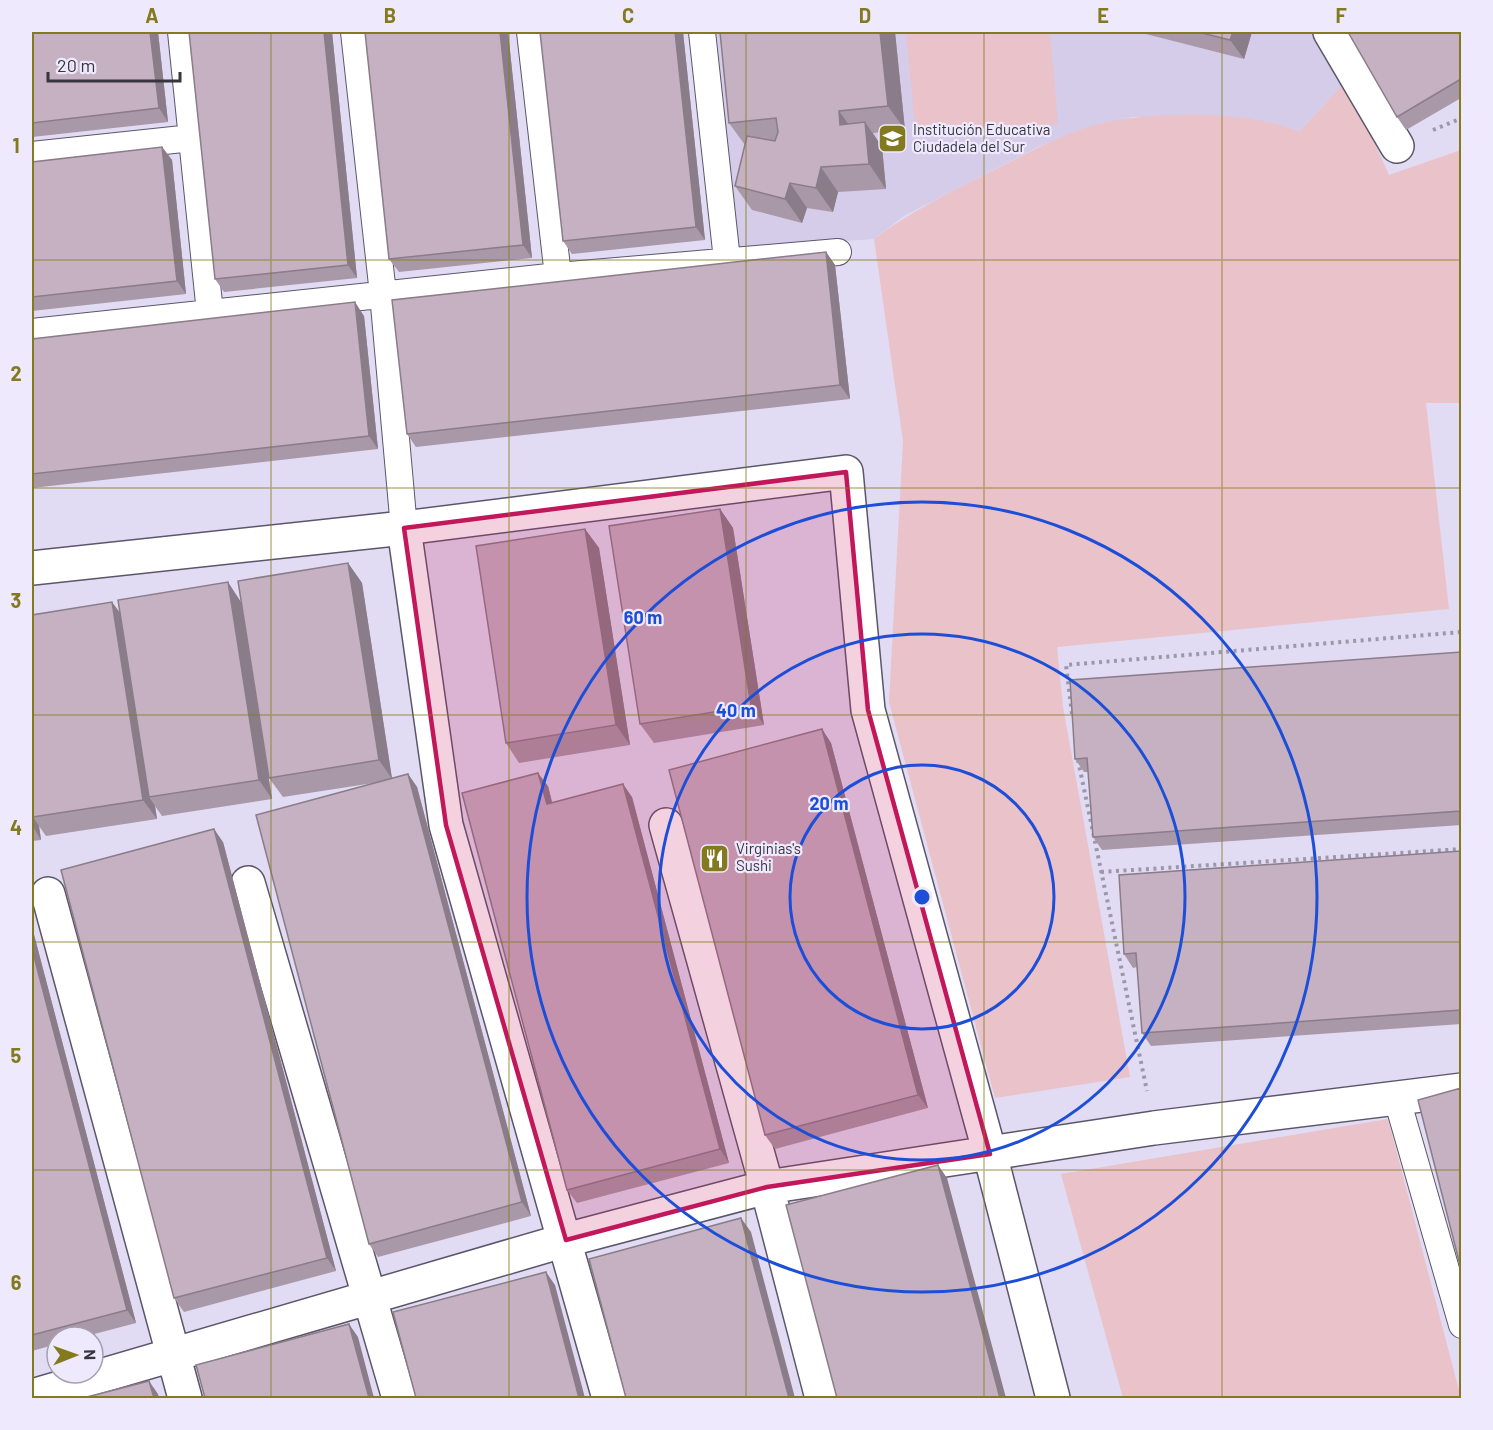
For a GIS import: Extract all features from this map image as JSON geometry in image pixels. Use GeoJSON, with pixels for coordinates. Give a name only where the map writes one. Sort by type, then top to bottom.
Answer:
{"type":"FeatureCollection","features":[{"type":"Feature","properties":{"kind":"street"},"geometry":{"type":"LineString","coordinates":[[1329,32],[1397,146]]}},
{"type":"Feature","properties":{"kind":"street"},"geometry":{"type":"LineString","coordinates":[[32,568],[404,528],[846,472],[868,710],[990,1154],[1053,1398]]}},
{"type":"Feature","properties":{"kind":"street"},"geometry":{"type":"LineString","coordinates":[[404,528],[446,825],[566,1240],[609,1398]]}},
{"type":"Feature","properties":{"kind":"street"},"geometry":{"type":"LineString","coordinates":[[666,825],[822,1398]]}},
{"type":"Feature","properties":{"kind":"street"},"geometry":{"type":"LineString","coordinates":[[248,883],[399,1398]]}},
{"type":"Feature","properties":{"kind":"street"},"geometry":{"type":"LineString","coordinates":[[48,894],[185,1398]]}},
{"type":"Feature","properties":{"kind":"street"},"geometry":{"type":"LineString","coordinates":[[32,1396],[566,1240],[766,1187],[1154,1128],[1461,1090]]}},
{"type":"Feature","properties":{"kind":"lane"},"geometry":{"type":"LineString","coordinates":[[181,32],[210,313]]}},
{"type":"Feature","properties":{"kind":"lane"},"geometry":{"type":"LineString","coordinates":[[354,32],[383,294],[404,528]]}},
{"type":"Feature","properties":{"kind":"lane"},"geometry":{"type":"LineString","coordinates":[[531,32],[558,276]]}},
{"type":"Feature","properties":{"kind":"lane"},"geometry":{"type":"LineString","coordinates":[[702,32],[727,260]]}},
{"type":"Feature","properties":{"kind":"lane"},"geometry":{"type":"LineString","coordinates":[[32,154],[192,138]]}},
{"type":"Feature","properties":{"kind":"lane"},"geometry":{"type":"LineString","coordinates":[[32,332],[558,276],[838,252]]}},
{"type":"Feature","properties":{"kind":"lane"},"geometry":{"type":"LineString","coordinates":[[1397,1099],[1461,1325]]}},
{"type":"Feature","properties":{"kind":"path"},"geometry":{"type":"LineString","coordinates":[[1073,720],[1066,665],[1461,632]]}},
{"type":"Feature","properties":{"kind":"path"},"geometry":{"type":"LineString","coordinates":[[1077,753],[1124,972],[1154,1128]]}},
{"type":"Feature","properties":{"kind":"path"},"geometry":{"type":"LineString","coordinates":[[1101,872],[1461,849]]}},
{"type":"Feature","properties":{"kind":"highlighted area"},"geometry":{"type":"Polygon","coordinates":[[[846,472],[868,710],[990,1154],[767,1187],[566,1240],[446,825],[404,528],[846,472]]]}},
{"type":"Feature","properties":{"kind":"shaded area","name":"Institución Educativa Ciudadela del Sur"},"geometry":{"type":"Polygon","coordinates":[[[713,32],[1317,32],[1346,81],[1300,131],[1252,119],[1133,117],[1089,127],[1038,147],[904,216],[874,239],[738,248],[713,32]]]}},
{"type":"Feature","properties":{"kind":"shaded area"},"geometry":{"type":"Polygon","coordinates":[[[906,32],[1050,32],[1058,124],[916,137],[906,32]]]}},
{"type":"Feature","properties":{"kind":"shaded area"},"geometry":{"type":"Polygon","coordinates":[[[1346,81],[1389,175],[1461,150],[1461,403],[1426,403],[1449,609],[1057,647],[1063,707],[1130,1077],[995,1098],[889,702],[903,441],[874,239],[914,212],[956,189],[1048,143],[1088,127],[1147,116],[1213,115],[1252,119],[1300,131],[1346,81]]]}},
{"type":"Feature","properties":{"kind":"shaded area"},"geometry":{"type":"Polygon","coordinates":[[[1388,1119],[1461,1398],[1123,1398],[1061,1174],[1388,1119]]]}},
{"type":"Feature","properties":{"kind":"building"},"geometry":{"type":"Polygon","coordinates":[[[32,32],[150,32],[159,108],[32,123],[32,32]]]}},
{"type":"Feature","properties":{"kind":"building"},"geometry":{"type":"Polygon","coordinates":[[[189,32],[324,32],[348,265],[215,279],[189,32]]]}},
{"type":"Feature","properties":{"kind":"building"},"geometry":{"type":"Polygon","coordinates":[[[365,32],[500,32],[523,245],[389,259],[365,32]]]}},
{"type":"Feature","properties":{"kind":"building"},"geometry":{"type":"Polygon","coordinates":[[[540,32],[675,32],[696,227],[563,241],[540,32]]]}},
{"type":"Feature","properties":{"kind":"building"},"geometry":{"type":"Polygon","coordinates":[[[720,32],[880,32],[888,106],[839,111],[840,125],[865,122],[869,164],[821,167],[816,188],[790,183],[785,199],[735,186],[747,136],[775,141],[778,132],[776,118],[729,123],[720,32]]]}},
{"type":"Feature","properties":{"kind":"building"},"geometry":{"type":"Polygon","coordinates":[[[1198,32],[1233,32],[1230,40],[1198,32]]]}},
{"type":"Feature","properties":{"kind":"building"},"geometry":{"type":"Polygon","coordinates":[[[1348,32],[1461,32],[1461,79],[1397,117],[1348,32]]]}},
{"type":"Feature","properties":{"kind":"building"},"geometry":{"type":"Polygon","coordinates":[[[162,147],[177,281],[32,297],[32,162],[162,147]]]}},
{"type":"Feature","properties":{"kind":"building"},"geometry":{"type":"Polygon","coordinates":[[[826,252],[840,385],[407,434],[392,300],[826,252]]]}},
{"type":"Feature","properties":{"kind":"building"},"geometry":{"type":"Polygon","coordinates":[[[355,302],[369,436],[32,474],[32,339],[355,302]]]}},
{"type":"Feature","properties":{"kind":"building"},"geometry":{"type":"Polygon","coordinates":[[[720,509],[751,706],[640,724],[609,526],[720,509]]]}},
{"type":"Feature","properties":{"kind":"building"},"geometry":{"type":"Polygon","coordinates":[[[585,529],[616,725],[506,743],[476,546],[585,529]]]}},
{"type":"Feature","properties":{"kind":"building"},"geometry":{"type":"Polygon","coordinates":[[[348,563],[379,760],[269,778],[238,581],[348,563]]]}},
{"type":"Feature","properties":{"kind":"building"},"geometry":{"type":"Polygon","coordinates":[[[228,582],[259,780],[149,797],[118,600],[228,582]]]}},
{"type":"Feature","properties":{"kind":"building"},"geometry":{"type":"Polygon","coordinates":[[[112,602],[143,800],[33,817],[32,615],[112,602]]]}},
{"type":"Feature","properties":{"kind":"building"},"geometry":{"type":"Polygon","coordinates":[[[1461,652],[1461,811],[1093,837],[1087,758],[1075,759],[1070,680],[1461,652]]]}},
{"type":"Feature","properties":{"kind":"building"},"geometry":{"type":"Polygon","coordinates":[[[822,729],[918,1095],[765,1135],[669,770],[822,729]]]}},
{"type":"Feature","properties":{"kind":"building"},"geometry":{"type":"Polygon","coordinates":[[[538,773],[547,804],[623,784],[720,1149],[567,1190],[462,793],[538,773]]]}},
{"type":"Feature","properties":{"kind":"building"},"geometry":{"type":"Polygon","coordinates":[[[408,774],[522,1202],[369,1244],[256,815],[408,774]]]}},
{"type":"Feature","properties":{"kind":"building"},"geometry":{"type":"Polygon","coordinates":[[[214,829],[327,1258],[174,1298],[61,870],[214,829]]]}},
{"type":"Feature","properties":{"kind":"building"},"geometry":{"type":"Polygon","coordinates":[[[1461,851],[1461,1010],[1142,1033],[1136,953],[1124,954],[1119,875],[1461,851]]]}},
{"type":"Feature","properties":{"kind":"building"},"geometry":{"type":"Polygon","coordinates":[[[32,949],[127,1310],[70,1325],[45,1325],[45,1332],[32,1335],[32,949]]]}},
{"type":"Feature","properties":{"kind":"building"},"geometry":{"type":"Polygon","coordinates":[[[1461,1088],[1461,1269],[1418,1100],[1461,1088]]]}},
{"type":"Feature","properties":{"kind":"building"},"geometry":{"type":"Polygon","coordinates":[[[938,1165],[1000,1398],[837,1398],[786,1205],[938,1165]]]}},
{"type":"Feature","properties":{"kind":"building"},"geometry":{"type":"Polygon","coordinates":[[[741,1218],[789,1398],[626,1398],[589,1259],[741,1218]]]}},
{"type":"Feature","properties":{"kind":"building"},"geometry":{"type":"Polygon","coordinates":[[[546,1272],[579,1398],[416,1398],[393,1312],[546,1272]]]}},
{"type":"Feature","properties":{"kind":"building"},"geometry":{"type":"Polygon","coordinates":[[[349,1324],[369,1398],[205,1398],[196,1365],[349,1324]]]}},
{"type":"Feature","properties":{"kind":"building"},"geometry":{"type":"Polygon","coordinates":[[[149,1381],[154,1398],[83,1398],[149,1381]]]}},
{"type":"Feature","properties":{"kind":"place","name":"Institución Educativa Ciudadela del Sur"},"geometry":{"type":"Point","coordinates":[892,139]}},
{"type":"Feature","properties":{"kind":"place","name":"Virginias's Sushi"},"geometry":{"type":"Point","coordinates":[715,858]}}]}
